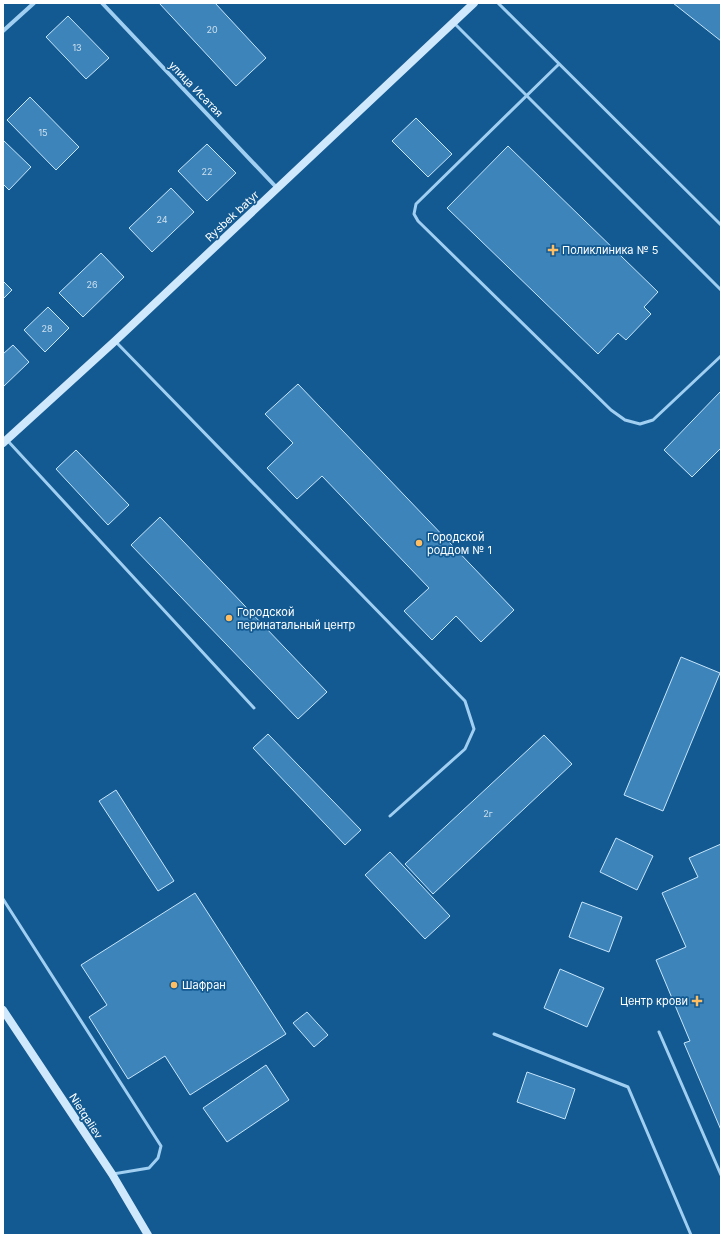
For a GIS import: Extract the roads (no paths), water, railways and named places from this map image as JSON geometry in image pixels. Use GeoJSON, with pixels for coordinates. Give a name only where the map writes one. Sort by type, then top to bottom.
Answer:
{"type":"FeatureCollection","features":[{"type":"Feature","properties":{"kind":"street"},"geometry":{"type":"LineString","coordinates":[[3,31],[34,3]]}},
{"type":"Feature","properties":{"kind":"street","name":"улица Исатая"},"geometry":{"type":"LineString","coordinates":[[102,3],[277,188]]}},
{"type":"Feature","properties":{"kind":"street","name":"Rysbek batyr"},"geometry":{"type":"LineString","coordinates":[[5,442],[115,341],[474,3]]}},
{"type":"Feature","properties":{"kind":"street","name":"Nietqaliev"},"geometry":{"type":"LineString","coordinates":[[3,1010],[112,1174],[148,1235]]}},
{"type":"Feature","properties":{"kind":"lane"},"geometry":{"type":"LineString","coordinates":[[498,3],[721,225]]}},
{"type":"Feature","properties":{"kind":"lane"},"geometry":{"type":"LineString","coordinates":[[453,22],[721,290]]}},
{"type":"Feature","properties":{"kind":"lane"},"geometry":{"type":"LineString","coordinates":[[559,64],[416,204],[414,214],[418,221],[611,410],[624,420],[640,424],[653,420],[721,356]]}},
{"type":"Feature","properties":{"kind":"lane"},"geometry":{"type":"LineString","coordinates":[[115,341],[465,702],[474,729],[465,748],[390,816]]}},
{"type":"Feature","properties":{"kind":"lane"},"geometry":{"type":"LineString","coordinates":[[5,442],[254,708]]}},
{"type":"Feature","properties":{"kind":"lane"},"geometry":{"type":"LineString","coordinates":[[3,899],[162,1146],[158,1158],[149,1168],[112,1174]]}},
{"type":"Feature","properties":{"kind":"lane"},"geometry":{"type":"LineString","coordinates":[[659,1032],[721,1174]]}},
{"type":"Feature","properties":{"kind":"lane"},"geometry":{"type":"LineString","coordinates":[[494,1034],[628,1087],[691,1235]]}},
{"type":"Feature","properties":{"kind":"place","name":"Поликлиника № 5"},"geometry":{"type":"Point","coordinates":[553,250]}},
{"type":"Feature","properties":{"kind":"place","name":"Городской роддом № 1"},"geometry":{"type":"Point","coordinates":[419,543]}},
{"type":"Feature","properties":{"kind":"place","name":"Городской перинатальный центр"},"geometry":{"type":"Point","coordinates":[229,618]}},
{"type":"Feature","properties":{"kind":"place","name":"Шафран"},"geometry":{"type":"Point","coordinates":[174,985]}},
{"type":"Feature","properties":{"kind":"place","name":"Центр крови"},"geometry":{"type":"Point","coordinates":[697,1001]}}]}
